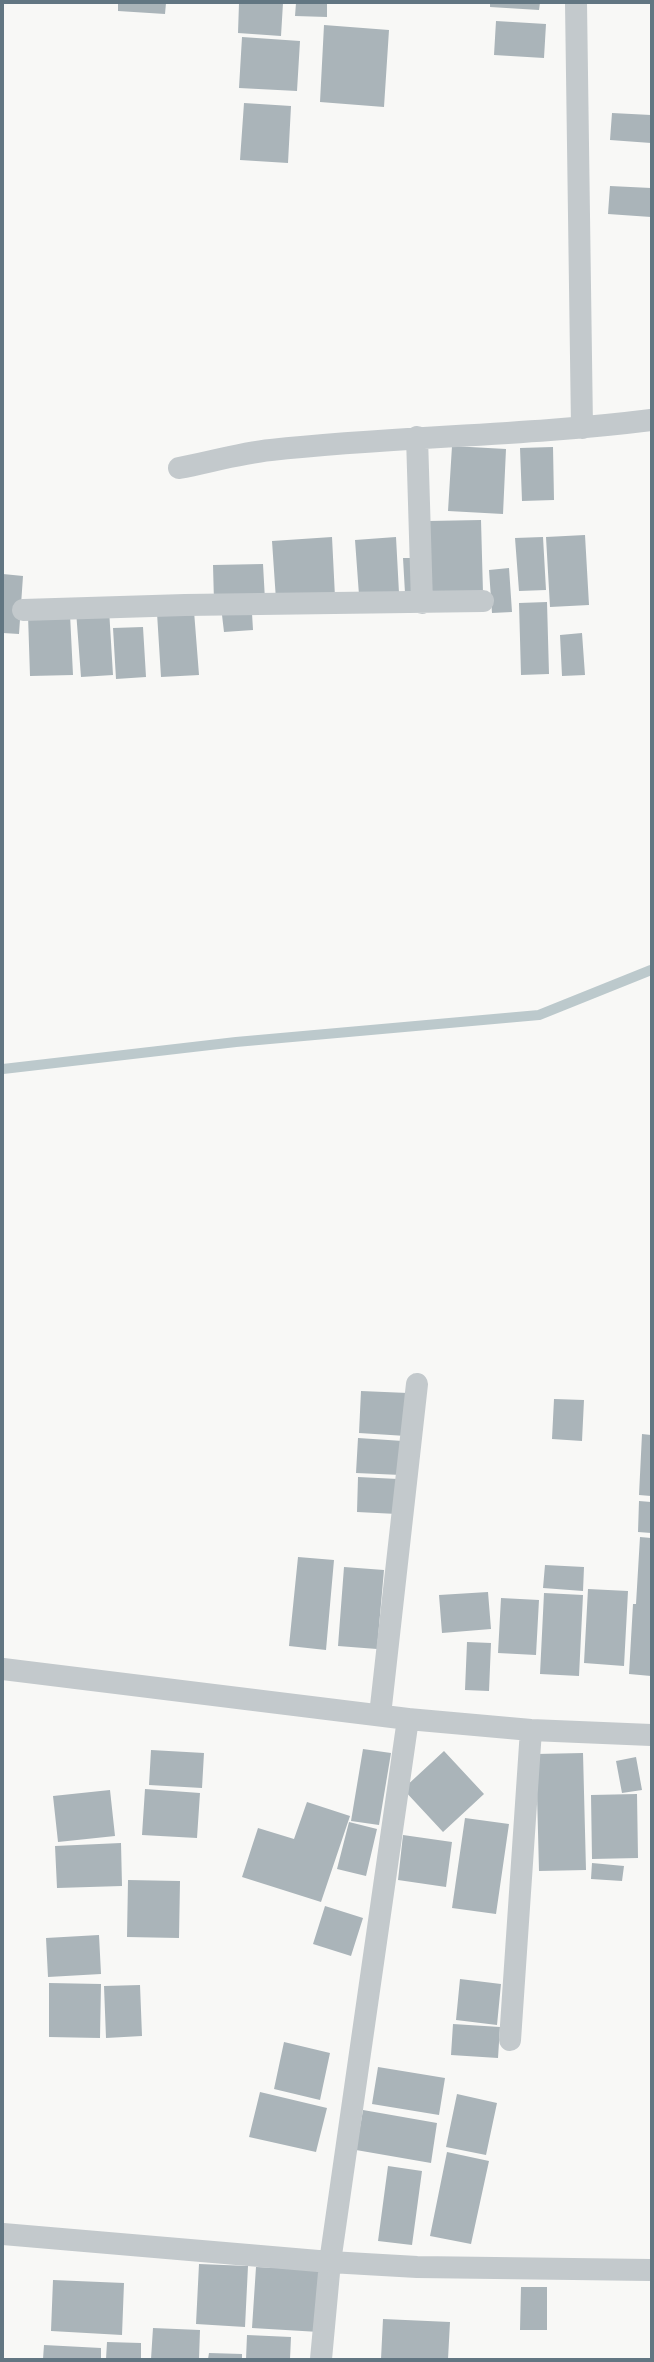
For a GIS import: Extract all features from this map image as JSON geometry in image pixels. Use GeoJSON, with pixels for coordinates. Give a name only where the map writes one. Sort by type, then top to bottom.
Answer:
{"type":"FeatureCollection","features":[{"type":"Feature","properties":{"kind":"street"},"geometry":{"type":"LineString","coordinates":[[576,3],[582,428]]}},
{"type":"Feature","properties":{"kind":"street"},"geometry":{"type":"LineString","coordinates":[[179,468],[270,450],[417,437],[582,428],[651,420]]}},
{"type":"Feature","properties":{"kind":"street"},"geometry":{"type":"LineString","coordinates":[[417,437],[422,603]]}},
{"type":"Feature","properties":{"kind":"street"},"geometry":{"type":"LineString","coordinates":[[23,610],[185,605],[422,603],[483,600]]}},
{"type":"Feature","properties":{"kind":"street"},"geometry":{"type":"LineString","coordinates":[[380,1715],[417,1384]]}},
{"type":"Feature","properties":{"kind":"street"},"geometry":{"type":"LineString","coordinates":[[3,1669],[408,1719],[531,1730],[651,1735]]}},
{"type":"Feature","properties":{"kind":"street"},"geometry":{"type":"LineString","coordinates":[[321,2359],[330,2262],[408,1719]]}},
{"type":"Feature","properties":{"kind":"street"},"geometry":{"type":"LineString","coordinates":[[510,2040],[531,1730]]}},
{"type":"Feature","properties":{"kind":"street"},"geometry":{"type":"LineString","coordinates":[[3,2234],[330,2262],[417,2266],[651,2270]]}},
{"type":"Feature","properties":{"kind":"building"},"geometry":{"type":"Polygon","coordinates":[[[118,3],[166,3],[165,14],[118,11],[118,3]]]}},
{"type":"Feature","properties":{"kind":"building"},"geometry":{"type":"Polygon","coordinates":[[[239,3],[283,3],[281,36],[238,33],[239,3]]]}},
{"type":"Feature","properties":{"kind":"building"},"geometry":{"type":"Polygon","coordinates":[[[296,3],[327,3],[327,17],[295,16],[296,3]]]}},
{"type":"Feature","properties":{"kind":"building"},"geometry":{"type":"Polygon","coordinates":[[[490,3],[540,3],[539,10],[490,7],[490,3]]]}},
{"type":"Feature","properties":{"kind":"building"},"geometry":{"type":"Polygon","coordinates":[[[496,21],[546,24],[544,58],[494,55],[496,21]]]}},
{"type":"Feature","properties":{"kind":"building"},"geometry":{"type":"Polygon","coordinates":[[[324,25],[389,30],[384,107],[320,102],[324,25]]]}},
{"type":"Feature","properties":{"kind":"building"},"geometry":{"type":"Polygon","coordinates":[[[242,37],[300,41],[297,91],[239,88],[242,37]]]}},
{"type":"Feature","properties":{"kind":"building"},"geometry":{"type":"Polygon","coordinates":[[[244,103],[291,106],[288,163],[240,160],[244,103]]]}},
{"type":"Feature","properties":{"kind":"building"},"geometry":{"type":"Polygon","coordinates":[[[612,113],[651,115],[651,143],[610,140],[612,113]]]}},
{"type":"Feature","properties":{"kind":"building"},"geometry":{"type":"Polygon","coordinates":[[[610,186],[651,188],[651,217],[608,214],[610,186]]]}},
{"type":"Feature","properties":{"kind":"building"},"geometry":{"type":"Polygon","coordinates":[[[452,446],[506,449],[503,514],[448,511],[452,446]]]}},
{"type":"Feature","properties":{"kind":"building"},"geometry":{"type":"Polygon","coordinates":[[[553,447],[554,500],[522,501],[520,448],[553,447]]]}},
{"type":"Feature","properties":{"kind":"building"},"geometry":{"type":"Polygon","coordinates":[[[481,520],[483,593],[430,594],[428,521],[481,520]]]}},
{"type":"Feature","properties":{"kind":"building"},"geometry":{"type":"Polygon","coordinates":[[[585,535],[589,605],[550,607],[546,537],[585,535]]]}},
{"type":"Feature","properties":{"kind":"building"},"geometry":{"type":"Polygon","coordinates":[[[332,537],[335,597],[276,600],[272,541],[332,537]]]}},
{"type":"Feature","properties":{"kind":"building"},"geometry":{"type":"Polygon","coordinates":[[[396,537],[399,593],[359,595],[355,540],[396,537]]]}},
{"type":"Feature","properties":{"kind":"building"},"geometry":{"type":"Polygon","coordinates":[[[543,537],[546,590],[519,591],[515,538],[543,537]]]}},
{"type":"Feature","properties":{"kind":"building"},"geometry":{"type":"Polygon","coordinates":[[[403,558],[415,558],[418,592],[405,593],[403,558]]]}},
{"type":"Feature","properties":{"kind":"building"},"geometry":{"type":"Polygon","coordinates":[[[263,564],[265,600],[214,602],[213,565],[263,564]]]}},
{"type":"Feature","properties":{"kind":"building"},"geometry":{"type":"Polygon","coordinates":[[[509,568],[512,612],[492,613],[489,570],[509,568]]]}},
{"type":"Feature","properties":{"kind":"building"},"geometry":{"type":"Polygon","coordinates":[[[3,574],[23,576],[19,634],[3,633],[3,574]]]}},
{"type":"Feature","properties":{"kind":"building"},"geometry":{"type":"Polygon","coordinates":[[[547,602],[549,674],[521,675],[519,603],[547,602]]]}},
{"type":"Feature","properties":{"kind":"building"},"geometry":{"type":"Polygon","coordinates":[[[109,609],[113,675],[81,677],[76,611],[109,609]]]}},
{"type":"Feature","properties":{"kind":"building"},"geometry":{"type":"Polygon","coordinates":[[[194,611],[199,675],[161,677],[157,613],[194,611]]]}},
{"type":"Feature","properties":{"kind":"building"},"geometry":{"type":"Polygon","coordinates":[[[252,613],[253,630],[224,632],[222,615],[252,613]]]}},
{"type":"Feature","properties":{"kind":"building"},"geometry":{"type":"Polygon","coordinates":[[[70,614],[73,675],[30,676],[28,615],[70,614]]]}},
{"type":"Feature","properties":{"kind":"building"},"geometry":{"type":"Polygon","coordinates":[[[143,627],[146,677],[116,679],[113,628],[143,627]]]}},
{"type":"Feature","properties":{"kind":"building"},"geometry":{"type":"Polygon","coordinates":[[[582,633],[585,675],[562,676],[560,635],[582,633]]]}},
{"type":"Feature","properties":{"kind":"building"},"geometry":{"type":"Polygon","coordinates":[[[361,1391],[408,1393],[406,1436],[359,1433],[361,1391]]]}},
{"type":"Feature","properties":{"kind":"building"},"geometry":{"type":"Polygon","coordinates":[[[554,1399],[584,1400],[582,1441],[552,1439],[554,1399]]]}},
{"type":"Feature","properties":{"kind":"building"},"geometry":{"type":"Polygon","coordinates":[[[642,1434],[651,1435],[651,1496],[639,1495],[642,1434]]]}},
{"type":"Feature","properties":{"kind":"building"},"geometry":{"type":"Polygon","coordinates":[[[358,1438],[403,1441],[401,1475],[356,1473],[358,1438]]]}},
{"type":"Feature","properties":{"kind":"building"},"geometry":{"type":"Polygon","coordinates":[[[358,1477],[398,1479],[397,1514],[357,1512],[358,1477]]]}},
{"type":"Feature","properties":{"kind":"building"},"geometry":{"type":"Polygon","coordinates":[[[639,1501],[651,1502],[651,1533],[638,1532],[639,1501]]]}},
{"type":"Feature","properties":{"kind":"building"},"geometry":{"type":"Polygon","coordinates":[[[640,1537],[651,1538],[651,1676],[629,1674],[633,1604],[636,1604],[640,1537]]]}},
{"type":"Feature","properties":{"kind":"building"},"geometry":{"type":"Polygon","coordinates":[[[298,1557],[334,1560],[326,1650],[289,1646],[298,1557]]]}},
{"type":"Feature","properties":{"kind":"building"},"geometry":{"type":"Polygon","coordinates":[[[545,1565],[584,1567],[583,1591],[543,1588],[545,1565]]]}},
{"type":"Feature","properties":{"kind":"building"},"geometry":{"type":"Polygon","coordinates":[[[344,1567],[384,1570],[377,1649],[338,1646],[344,1567]]]}},
{"type":"Feature","properties":{"kind":"building"},"geometry":{"type":"Polygon","coordinates":[[[588,1589],[628,1591],[624,1666],[584,1663],[588,1589]]]}},
{"type":"Feature","properties":{"kind":"building"},"geometry":{"type":"Polygon","coordinates":[[[488,1592],[491,1629],[442,1633],[439,1595],[488,1592]]]}},
{"type":"Feature","properties":{"kind":"building"},"geometry":{"type":"Polygon","coordinates":[[[544,1593],[583,1595],[579,1676],[540,1674],[544,1593]]]}},
{"type":"Feature","properties":{"kind":"building"},"geometry":{"type":"Polygon","coordinates":[[[501,1598],[539,1600],[536,1655],[498,1653],[501,1598]]]}},
{"type":"Feature","properties":{"kind":"building"},"geometry":{"type":"Polygon","coordinates":[[[467,1642],[491,1643],[489,1691],[465,1690],[467,1642]]]}},
{"type":"Feature","properties":{"kind":"building"},"geometry":{"type":"Polygon","coordinates":[[[363,1749],[391,1753],[379,1825],[351,1821],[363,1749]]]}},
{"type":"Feature","properties":{"kind":"building"},"geometry":{"type":"Polygon","coordinates":[[[151,1750],[204,1753],[202,1788],[149,1785],[151,1750]]]}},
{"type":"Feature","properties":{"kind":"building"},"geometry":{"type":"Polygon","coordinates":[[[444,1751],[484,1794],[443,1832],[403,1789],[444,1751]]]}},
{"type":"Feature","properties":{"kind":"building"},"geometry":{"type":"Polygon","coordinates":[[[583,1753],[586,1870],[539,1871],[536,1754],[583,1753]]]}},
{"type":"Feature","properties":{"kind":"building"},"geometry":{"type":"Polygon","coordinates":[[[636,1757],[642,1790],[622,1793],[616,1761],[636,1757]]]}},
{"type":"Feature","properties":{"kind":"building"},"geometry":{"type":"Polygon","coordinates":[[[145,1789],[200,1793],[197,1838],[142,1835],[145,1789]]]}},
{"type":"Feature","properties":{"kind":"building"},"geometry":{"type":"Polygon","coordinates":[[[110,1790],[115,1836],[58,1842],[53,1796],[110,1790]]]}},
{"type":"Feature","properties":{"kind":"building"},"geometry":{"type":"Polygon","coordinates":[[[637,1794],[638,1858],[592,1859],[591,1795],[637,1794]]]}},
{"type":"Feature","properties":{"kind":"building"},"geometry":{"type":"Polygon","coordinates":[[[307,1802],[350,1816],[321,1902],[242,1877],[258,1828],[294,1839],[307,1802]]]}},
{"type":"Feature","properties":{"kind":"building"},"geometry":{"type":"Polygon","coordinates":[[[465,1818],[509,1824],[496,1914],[452,1908],[465,1818]]]}},
{"type":"Feature","properties":{"kind":"building"},"geometry":{"type":"Polygon","coordinates":[[[349,1822],[377,1829],[366,1876],[337,1869],[349,1822]]]}},
{"type":"Feature","properties":{"kind":"building"},"geometry":{"type":"Polygon","coordinates":[[[403,1835],[452,1842],[446,1887],[398,1880],[403,1835]]]}},
{"type":"Feature","properties":{"kind":"building"},"geometry":{"type":"Polygon","coordinates":[[[121,1843],[122,1886],[57,1888],[55,1846],[121,1843]]]}},
{"type":"Feature","properties":{"kind":"building"},"geometry":{"type":"Polygon","coordinates":[[[592,1863],[624,1866],[622,1881],[591,1879],[592,1863]]]}},
{"type":"Feature","properties":{"kind":"building"},"geometry":{"type":"Polygon","coordinates":[[[128,1880],[180,1881],[179,1938],[127,1937],[128,1880]]]}},
{"type":"Feature","properties":{"kind":"building"},"geometry":{"type":"Polygon","coordinates":[[[325,1906],[363,1918],[351,1956],[313,1944],[325,1906]]]}},
{"type":"Feature","properties":{"kind":"building"},"geometry":{"type":"Polygon","coordinates":[[[99,1935],[101,1974],[48,1977],[46,1938],[99,1935]]]}},
{"type":"Feature","properties":{"kind":"building"},"geometry":{"type":"Polygon","coordinates":[[[460,1979],[501,1984],[497,2025],[456,2020],[460,1979]]]}},
{"type":"Feature","properties":{"kind":"building"},"geometry":{"type":"Polygon","coordinates":[[[49,1983],[101,1984],[100,2038],[49,2037],[49,1983]]]}},
{"type":"Feature","properties":{"kind":"building"},"geometry":{"type":"Polygon","coordinates":[[[140,1985],[142,2036],[106,2038],[104,1986],[140,1985]]]}},
{"type":"Feature","properties":{"kind":"building"},"geometry":{"type":"Polygon","coordinates":[[[453,2024],[500,2027],[498,2058],[451,2055],[453,2024]]]}},
{"type":"Feature","properties":{"kind":"building"},"geometry":{"type":"Polygon","coordinates":[[[284,2042],[330,2053],[320,2100],[274,2089],[284,2042]]]}},
{"type":"Feature","properties":{"kind":"building"},"geometry":{"type":"Polygon","coordinates":[[[378,2067],[445,2078],[439,2115],[372,2104],[378,2067]]]}},
{"type":"Feature","properties":{"kind":"building"},"geometry":{"type":"Polygon","coordinates":[[[260,2092],[327,2108],[316,2152],[249,2137],[260,2092]]]}},
{"type":"Feature","properties":{"kind":"building"},"geometry":{"type":"Polygon","coordinates":[[[457,2094],[497,2103],[486,2155],[446,2147],[457,2094]]]}},
{"type":"Feature","properties":{"kind":"building"},"geometry":{"type":"Polygon","coordinates":[[[363,2110],[437,2123],[431,2163],[356,2150],[363,2110]]]}},
{"type":"Feature","properties":{"kind":"building"},"geometry":{"type":"Polygon","coordinates":[[[447,2152],[489,2161],[471,2244],[430,2236],[447,2152]]]}},
{"type":"Feature","properties":{"kind":"building"},"geometry":{"type":"Polygon","coordinates":[[[388,2166],[422,2171],[412,2245],[378,2241],[388,2166]]]}},
{"type":"Feature","properties":{"kind":"building"},"geometry":{"type":"Polygon","coordinates":[[[199,2264],[248,2266],[245,2327],[196,2324],[199,2264]]]}},
{"type":"Feature","properties":{"kind":"building"},"geometry":{"type":"Polygon","coordinates":[[[256,2267],[322,2270],[319,2332],[252,2328],[256,2267]]]}},
{"type":"Feature","properties":{"kind":"building"},"geometry":{"type":"Polygon","coordinates":[[[53,2280],[124,2283],[122,2335],[51,2331],[53,2280]]]}},
{"type":"Feature","properties":{"kind":"building"},"geometry":{"type":"Polygon","coordinates":[[[521,2287],[547,2287],[547,2330],[520,2330],[521,2287]]]}},
{"type":"Feature","properties":{"kind":"building"},"geometry":{"type":"Polygon","coordinates":[[[383,2319],[450,2322],[448,2359],[381,2359],[383,2319]]]}},
{"type":"Feature","properties":{"kind":"building"},"geometry":{"type":"Polygon","coordinates":[[[153,2328],[200,2330],[199,2359],[151,2359],[153,2328]]]}},
{"type":"Feature","properties":{"kind":"building"},"geometry":{"type":"Polygon","coordinates":[[[247,2335],[291,2337],[290,2359],[246,2359],[247,2335]]]}},
{"type":"Feature","properties":{"kind":"building"},"geometry":{"type":"Polygon","coordinates":[[[107,2342],[141,2343],[141,2359],[106,2359],[107,2342]]]}},
{"type":"Feature","properties":{"kind":"building"},"geometry":{"type":"Polygon","coordinates":[[[44,2345],[101,2348],[101,2359],[43,2359],[44,2345]]]}},
{"type":"Feature","properties":{"kind":"building"},"geometry":{"type":"Polygon","coordinates":[[[209,2353],[242,2354],[242,2359],[208,2359],[209,2353]]]}},
{"type":"Feature","properties":{"kind":"waterway"},"geometry":{"type":"LineString","coordinates":[[3,1069],[236,1042],[539,1015],[651,970]]}}]}
